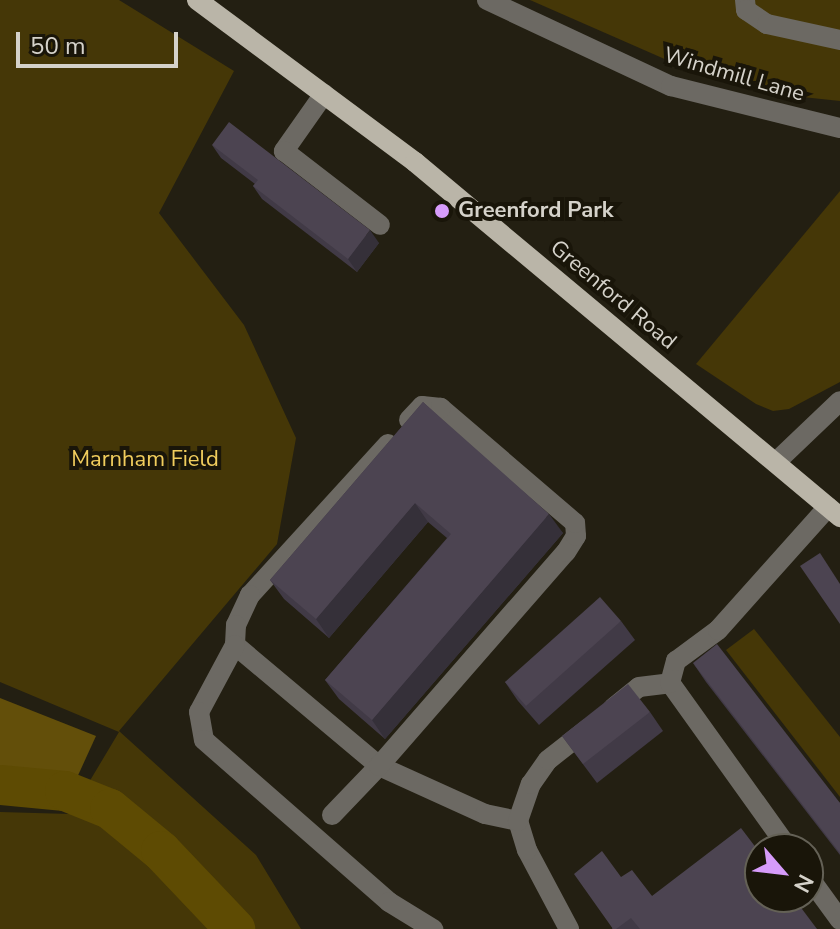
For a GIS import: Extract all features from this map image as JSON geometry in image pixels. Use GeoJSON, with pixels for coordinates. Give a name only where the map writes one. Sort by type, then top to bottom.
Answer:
{"type":"FeatureCollection","features":[{"type":"Feature","properties":{"kind":"main road","name":"Greenford Road"},"geometry":{"type":"LineString","coordinates":[[197,0],[415,162],[834,512]]}},
{"type":"Feature","properties":{"kind":"street","name":"Windmill Lane"},"geometry":{"type":"LineString","coordinates":[[487,0],[671,86],[840,128]]}},
{"type":"Feature","properties":{"kind":"street"},"geometry":{"type":"LineString","coordinates":[[745,0],[746,10],[767,24],[840,40]]}},
{"type":"Feature","properties":{"kind":"street"},"geometry":{"type":"LineString","coordinates":[[324,94],[284,151],[380,225]]}},
{"type":"Feature","properties":{"kind":"street"},"geometry":{"type":"LineString","coordinates":[[776,462],[839,402]]}},
{"type":"Feature","properties":{"kind":"street"},"geometry":{"type":"LineString","coordinates":[[332,815],[379,766],[566,552],[576,536],[575,523],[441,408],[422,406],[250,595],[236,625],[235,645],[199,712],[204,740],[389,902],[433,929]]}},
{"type":"Feature","properties":{"kind":"street"},"geometry":{"type":"LineString","coordinates":[[670,683],[676,661],[718,630],[834,512]]}},
{"type":"Feature","properties":{"kind":"street"},"geometry":{"type":"LineString","coordinates":[[235,645],[379,766],[485,814],[518,821]]}},
{"type":"Feature","properties":{"kind":"street"},"geometry":{"type":"LineString","coordinates":[[569,929],[527,850],[518,821],[531,784],[548,760],[639,687],[670,683]]}},
{"type":"Feature","properties":{"kind":"street"},"geometry":{"type":"LineString","coordinates":[[670,683],[778,833]]}},
{"type":"Feature","properties":{"kind":"street"},"geometry":{"type":"LineString","coordinates":[[824,898],[840,920]]}},
{"type":"Feature","properties":{"kind":"green space","name":"Marnham Field"},"geometry":{"type":"Polygon","coordinates":[[[0,0],[119,0],[234,71],[159,213],[244,325],[296,438],[277,544],[119,731],[256,855],[301,929],[0,929],[0,812],[70,814],[119,732],[0,682],[0,0]]]}},
{"type":"Feature","properties":{"kind":"green space"},"geometry":{"type":"Polygon","coordinates":[[[530,0],[840,0],[840,101],[793,96],[676,64],[530,0]]]}},
{"type":"Feature","properties":{"kind":"green space"},"geometry":{"type":"Polygon","coordinates":[[[840,191],[840,382],[789,409],[773,411],[756,404],[696,364],[840,191]]]}},
{"type":"Feature","properties":{"kind":"green space"},"geometry":{"type":"Polygon","coordinates":[[[754,629],[840,737],[840,797],[726,650],[754,629]]]}},
{"type":"Feature","properties":{"kind":"shaded area"},"geometry":{"type":"Polygon","coordinates":[[[0,698],[96,736],[75,782],[0,777],[0,698]]]}},
{"type":"Feature","properties":{"kind":"building"},"geometry":{"type":"Polygon","coordinates":[[[229,122],[370,230],[348,259],[253,186],[258,180],[212,145],[229,122]]]}},
{"type":"Feature","properties":{"kind":"building"},"geometry":{"type":"Polygon","coordinates":[[[423,402],[549,514],[372,720],[325,680],[451,534],[415,503],[316,619],[270,580],[423,402]]]}},
{"type":"Feature","properties":{"kind":"building"},"geometry":{"type":"Polygon","coordinates":[[[820,553],[840,584],[840,624],[800,566],[820,553]]]}},
{"type":"Feature","properties":{"kind":"building"},"geometry":{"type":"Polygon","coordinates":[[[600,597],[621,621],[526,706],[505,682],[600,597]]]}},
{"type":"Feature","properties":{"kind":"building"},"geometry":{"type":"Polygon","coordinates":[[[717,644],[840,803],[840,853],[693,663],[717,644]]]}},
{"type":"Feature","properties":{"kind":"building"},"geometry":{"type":"Polygon","coordinates":[[[628,684],[650,712],[583,764],[562,736],[628,684]]]}},
{"type":"Feature","properties":{"kind":"building"},"geometry":{"type":"Polygon","coordinates":[[[741,828],[745,833],[744,913],[805,913],[817,929],[640,929],[631,918],[613,929],[574,874],[602,851],[621,877],[632,870],[652,896],[741,828]]]}},
{"type":"Feature","properties":{"kind":"waterway"},"geometry":{"type":"LineString","coordinates":[[0,785],[65,791],[110,809],[161,851],[235,929]]}},
{"type":"Feature","properties":{"kind":"place","name":"Greenford Park"},"geometry":{"type":"Point","coordinates":[442,211]}}]}
